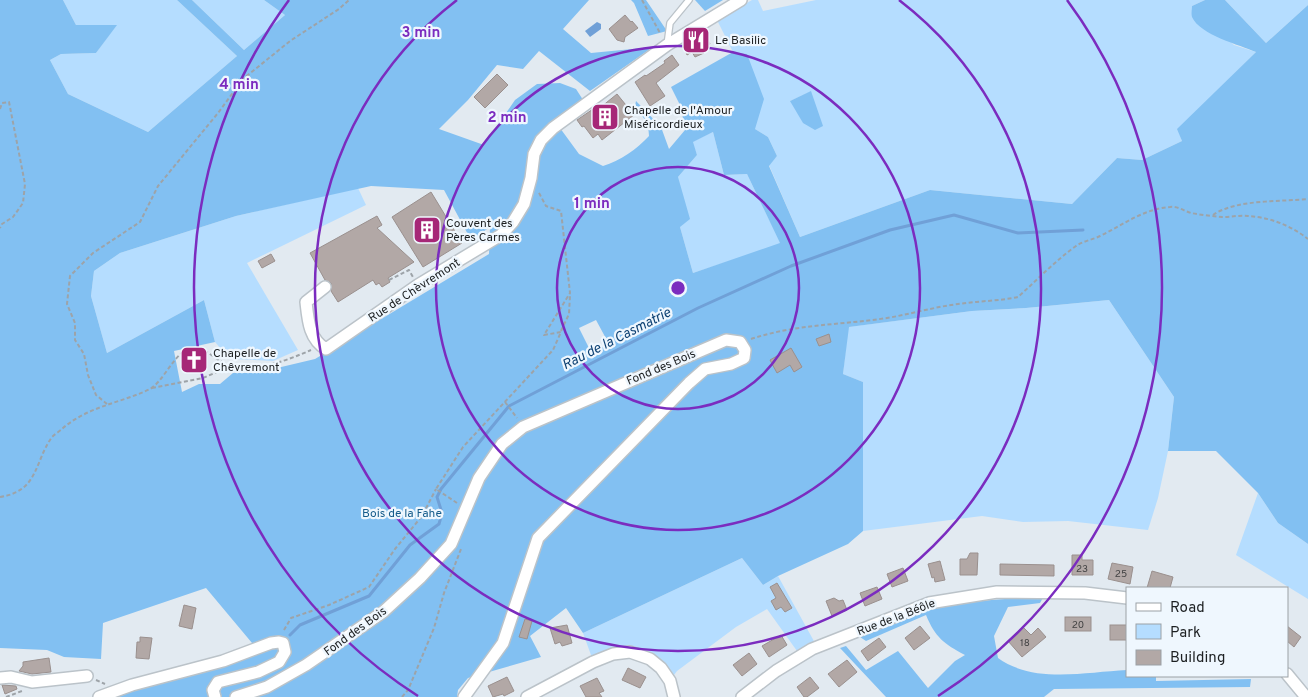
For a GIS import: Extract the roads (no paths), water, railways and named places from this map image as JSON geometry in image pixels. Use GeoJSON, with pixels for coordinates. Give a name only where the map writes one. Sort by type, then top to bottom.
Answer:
{"type":"FeatureCollection","features":[{"type":"Feature","properties":{"kind":"street","name":"Rue de Chèvremont"},"geometry":{"type":"LineString","coordinates":[[325,287],[306,302],[310,329],[320,345],[326,349],[418,285],[501,235],[513,222],[524,204],[534,154],[541,140],[553,128],[666,45],[741,0]]}},
{"type":"Feature","properties":{"kind":"street","name":"Fond des Bois"},"geometry":{"type":"LineString","coordinates":[[236,697],[268,687],[306,666],[383,612],[420,578],[451,544],[479,478],[502,444],[524,426],[718,343],[726,340],[740,342],[745,350],[744,358],[731,364],[705,369],[689,383],[538,538],[503,643],[464,697]]}},
{"type":"Feature","properties":{"kind":"street","name":"Rue de la Béôle"},"geometry":{"type":"LineString","coordinates":[[742,697],[776,671],[812,649],[929,603],[997,592],[1085,593],[1126,598]]}},
{"type":"Feature","properties":{"kind":"street"},"geometry":{"type":"LineString","coordinates":[[99,697],[223,661],[271,643],[283,643],[285,652],[279,662],[258,672],[218,682],[213,690],[215,697]]}},
{"type":"Feature","properties":{"kind":"street"},"geometry":{"type":"LineString","coordinates":[[527,697],[593,662],[613,654],[630,652],[650,658],[661,668],[670,681],[674,697]]}},
{"type":"Feature","properties":{"kind":"street"},"geometry":{"type":"LineString","coordinates":[[1288,675],[1306,697]]}},
{"type":"Feature","properties":{"kind":"street"},"geometry":{"type":"LineString","coordinates":[[0,678],[11,677],[32,682],[87,676]]}},
{"type":"Feature","properties":{"kind":"lane"},"geometry":{"type":"LineString","coordinates":[[666,45],[670,23],[689,0]]}},
{"type":"Feature","properties":{"kind":"waterway","name":"Rau de la Casmatrie"},"geometry":{"type":"LineString","coordinates":[[290,635],[300,625],[369,596],[410,545],[439,524],[442,513],[437,497],[441,489],[509,406],[698,308],[791,266],[890,230],[954,215],[1018,233],[1083,230]]}},
{"type":"Feature","properties":{"kind":"place","name":"Le Basilic"},"geometry":{"type":"Point","coordinates":[696,40]}},
{"type":"Feature","properties":{"kind":"place","name":"Chapelle de l'Amour Miséricordieux"},"geometry":{"type":"Point","coordinates":[605,117]}},
{"type":"Feature","properties":{"kind":"place","name":"Couvent des Pères Carmes"},"geometry":{"type":"Point","coordinates":[427,230]}},
{"type":"Feature","properties":{"kind":"place","name":"Chapelle de Chêvremont"},"geometry":{"type":"Point","coordinates":[194,360]}},
{"type":"Feature","properties":{"kind":"park label","name":"Bois de la Fahe"},"geometry":{"type":"Point","coordinates":[402,513]}}]}
